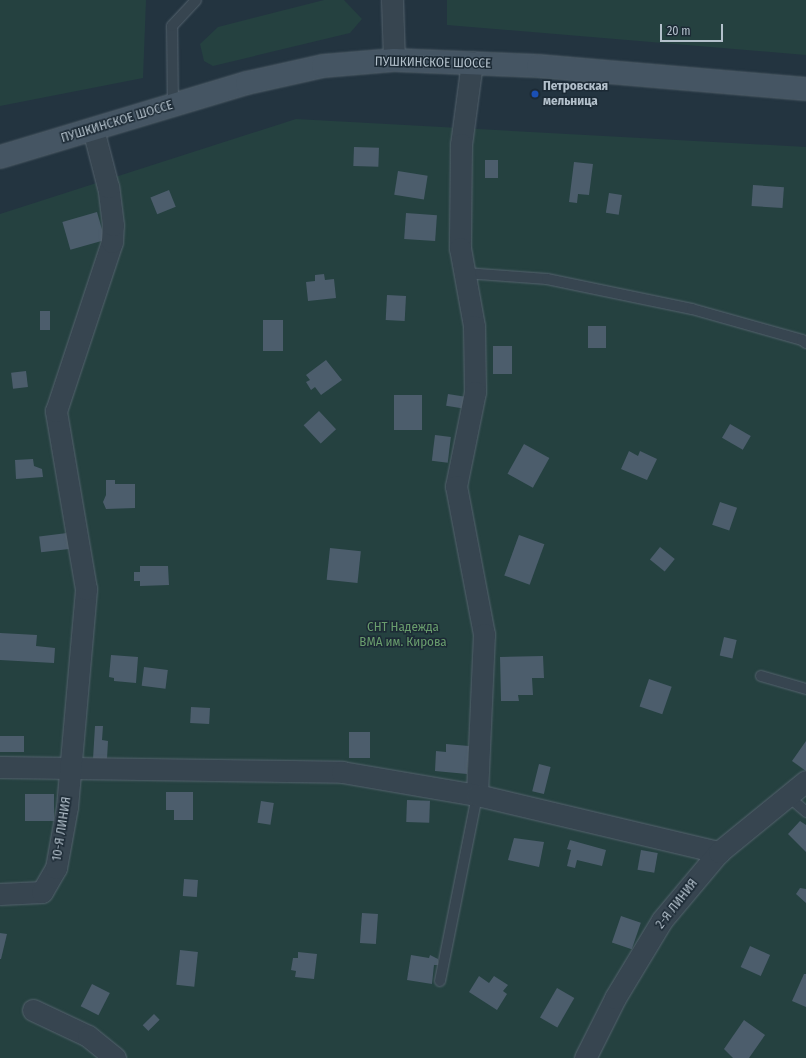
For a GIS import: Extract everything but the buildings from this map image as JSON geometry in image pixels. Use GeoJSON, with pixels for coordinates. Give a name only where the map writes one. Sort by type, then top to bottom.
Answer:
{"type":"FeatureCollection","features":[{"type":"Feature","properties":{"kind":"main road","name":"ПУШКИНСКОЕ ШОССЕ"},"geometry":{"type":"LineString","coordinates":[[0,157],[247,83],[323,66],[394,60],[472,62],[806,89]]}},
{"type":"Feature","properties":{"kind":"street"},"geometry":{"type":"LineString","coordinates":[[392,0],[394,60]]}},
{"type":"Feature","properties":{"kind":"street"},"geometry":{"type":"LineString","coordinates":[[472,62],[461,144],[460,248],[474,326],[475,392],[456,486],[484,634],[477,795]]}},
{"type":"Feature","properties":{"kind":"street"},"geometry":{"type":"LineString","coordinates":[[70,769],[86,589],[56,411],[112,242],[113,224],[108,187],[93,129]]}},
{"type":"Feature","properties":{"kind":"street"},"geometry":{"type":"LineString","coordinates":[[0,768],[342,772],[477,795],[719,852]]}},
{"type":"Feature","properties":{"kind":"street","name":"10-Я ЛИНИЯ"},"geometry":{"type":"LineString","coordinates":[[0,894],[42,892],[56,868],[70,769]]}},
{"type":"Feature","properties":{"kind":"street","name":"2-Я ЛИНИЯ"},"geometry":{"type":"LineString","coordinates":[[584,1058],[615,998],[662,920],[719,852],[789,797],[806,781]]}},
{"type":"Feature","properties":{"kind":"street"},"geometry":{"type":"LineString","coordinates":[[33,1010],[88,1036],[115,1058]]}},
{"type":"Feature","properties":{"kind":"lane"},"geometry":{"type":"LineString","coordinates":[[173,105],[172,26],[196,0]]}},
{"type":"Feature","properties":{"kind":"lane"},"geometry":{"type":"LineString","coordinates":[[465,273],[547,278],[692,309],[802,340],[806,343]]}},
{"type":"Feature","properties":{"kind":"lane"},"geometry":{"type":"LineString","coordinates":[[761,676],[806,689]]}},
{"type":"Feature","properties":{"kind":"lane"},"geometry":{"type":"LineString","coordinates":[[440,981],[477,795]]}},
{"type":"Feature","properties":{"kind":"lane"},"geometry":{"type":"LineString","coordinates":[[789,797],[806,812]]}},
{"type":"Feature","properties":{"kind":"green space"},"geometry":{"type":"Polygon","coordinates":[[[0,0],[146,0],[143,78],[0,106],[0,0]]]}},
{"type":"Feature","properties":{"kind":"green space"},"geometry":{"type":"Polygon","coordinates":[[[324,0],[344,0],[362,19],[350,33],[213,66],[204,61],[200,44],[218,27],[324,0]]]}},
{"type":"Feature","properties":{"kind":"green space"},"geometry":{"type":"Polygon","coordinates":[[[447,0],[806,0],[806,55],[447,25],[447,0]]]}},
{"type":"Feature","properties":{"kind":"green space","name":"СНТ Надежда ВМА им. Кирова"},"geometry":{"type":"Polygon","coordinates":[[[296,119],[806,147],[806,1058],[0,1058],[0,214],[296,119]]]}},
{"type":"Feature","properties":{"kind":"place","name":"Петровская мельница"},"geometry":{"type":"Point","coordinates":[535,94]}}]}
